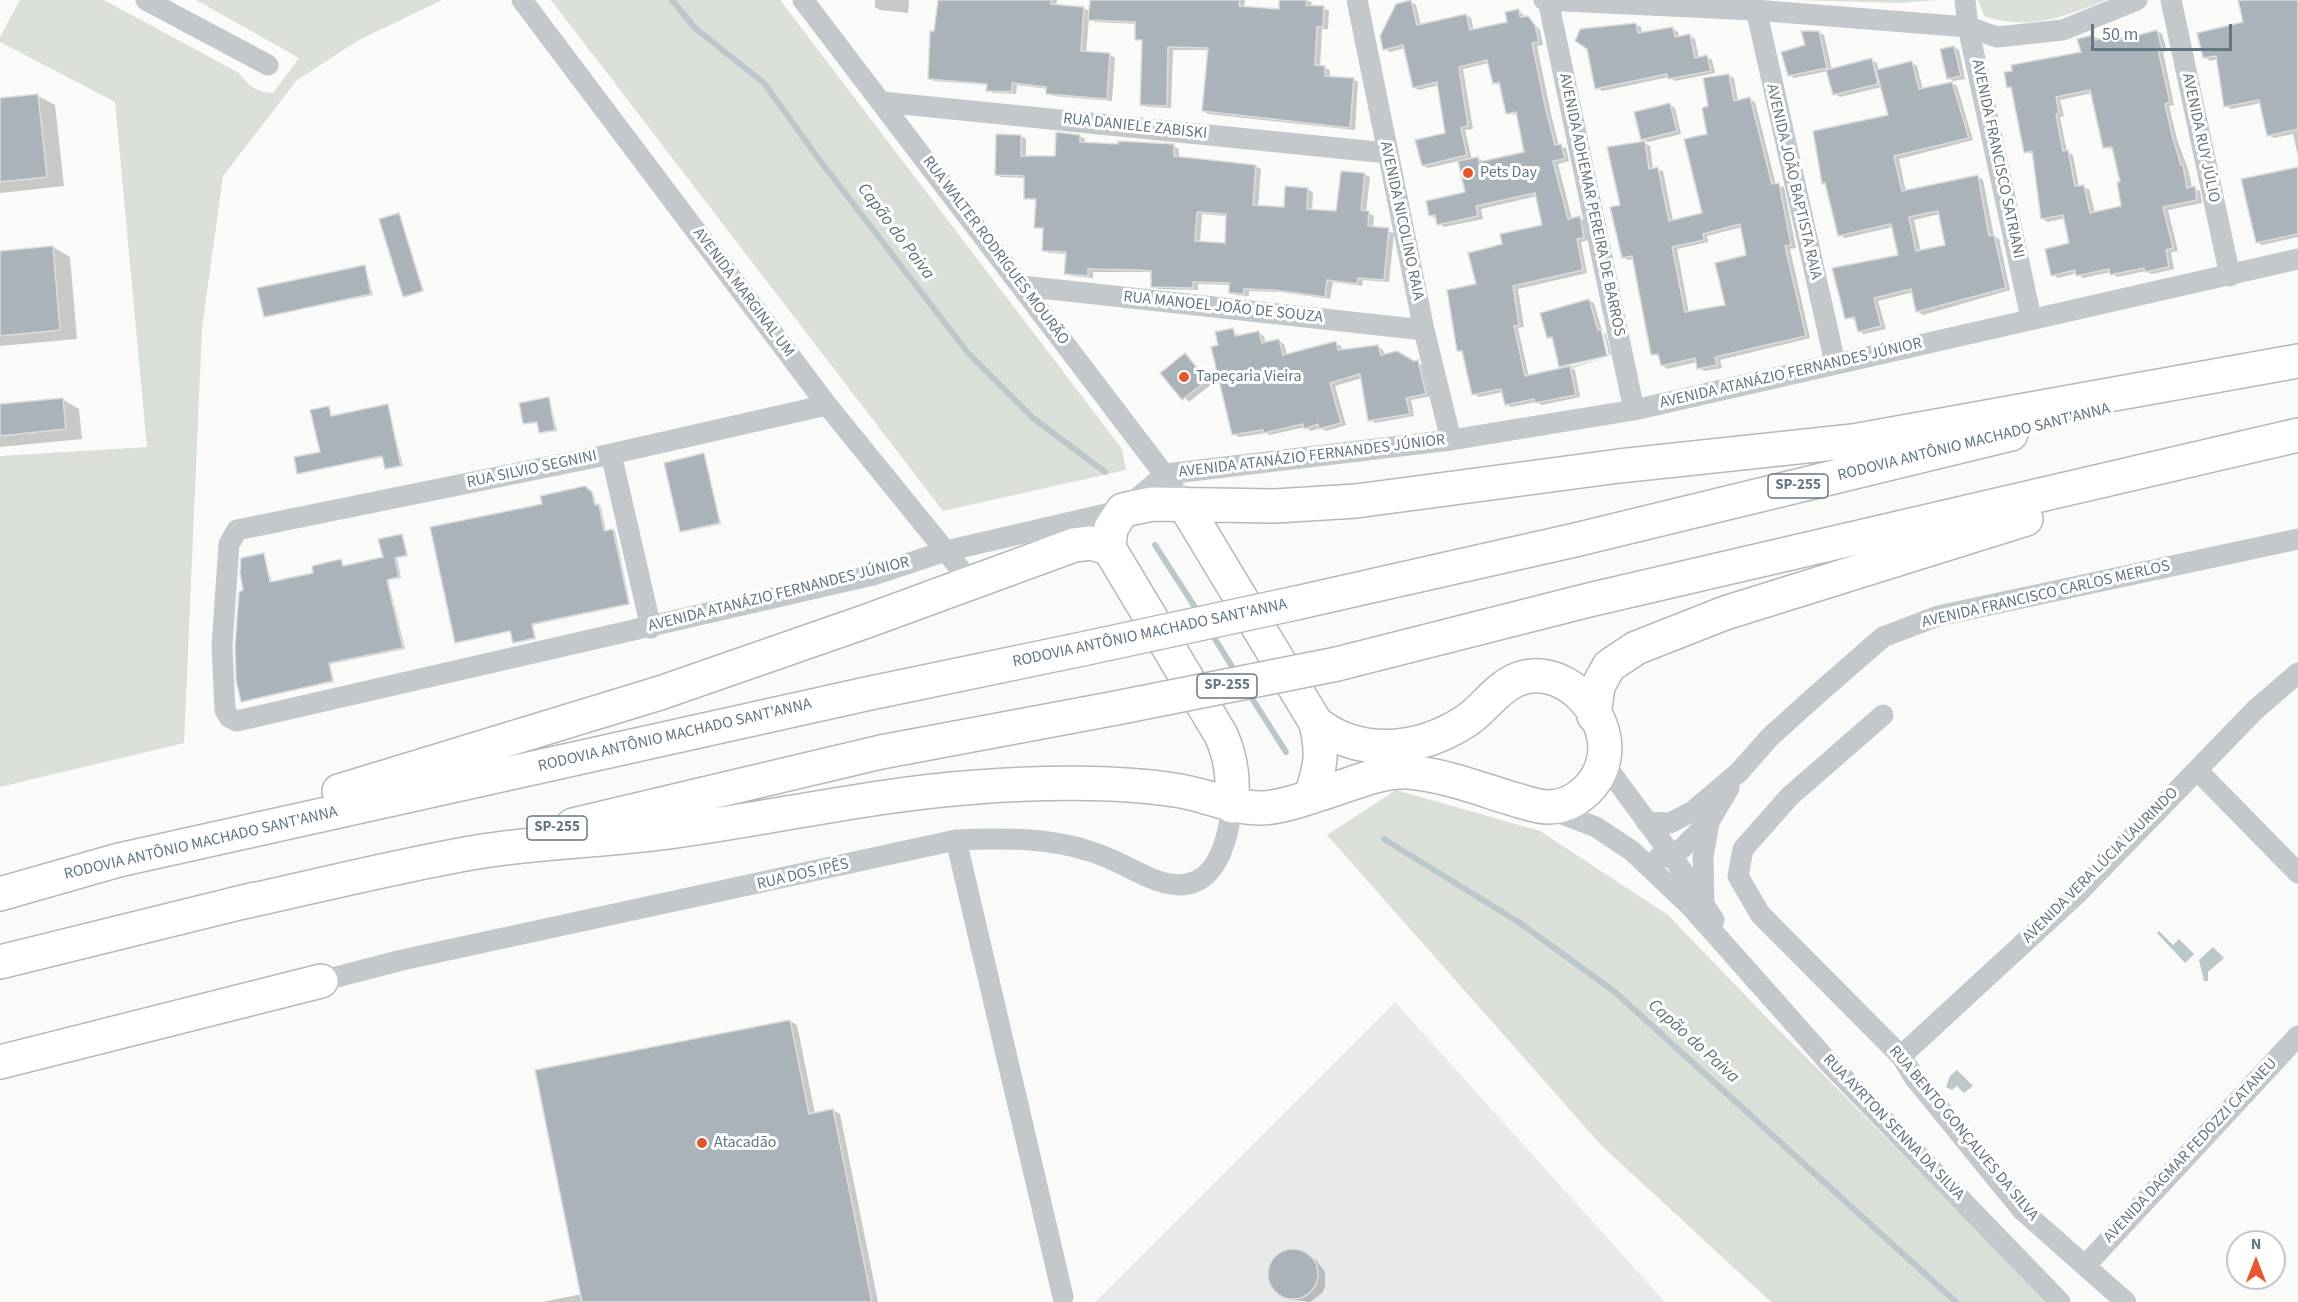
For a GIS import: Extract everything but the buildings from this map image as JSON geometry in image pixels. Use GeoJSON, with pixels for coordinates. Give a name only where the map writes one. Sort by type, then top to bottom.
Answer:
{"type":"FeatureCollection","features":[{"type":"Feature","properties":{"kind":"highway"},"geometry":{"type":"LineString","coordinates":[[1232,806],[1233,781],[1230,755],[1221,735],[1109,548],[1111,528],[1123,510],[1152,504],[1275,506],[1356,501],[1618,466],[1853,441],[2298,362]]}},
{"type":"Feature","properties":{"kind":"highway","name":"RODOVIA ANTÔNIO MACHADO SANT'ANNA"},"geometry":{"type":"LineString","coordinates":[[0,894],[119,860],[1575,540],[2298,362]]}},
{"type":"Feature","properties":{"kind":"highway","name":"SP-255"},"geometry":{"type":"LineString","coordinates":[[0,962],[235,904],[881,752],[1337,664],[1589,600],[2298,435]]}},
{"type":"Feature","properties":{"kind":"highway"},"geometry":{"type":"LineString","coordinates":[[1594,716],[1598,686],[1609,666],[1646,644],[1725,613],[2064,507],[2298,440]]}},
{"type":"Feature","properties":{"kind":"highway"},"geometry":{"type":"LineString","coordinates":[[1184,504],[1316,723],[1321,745],[1322,766],[1311,795]]}},
{"type":"Feature","properties":{"kind":"highway"},"geometry":{"type":"LineString","coordinates":[[119,860],[660,693],[867,621],[970,581],[1074,545],[1091,543],[1109,548]]}},
{"type":"Feature","properties":{"kind":"highway"},"geometry":{"type":"LineString","coordinates":[[235,904],[475,853],[671,832],[918,791],[993,786],[1127,786],[1179,790],[1232,806],[1267,808],[1374,777],[1406,772],[1450,780],[1544,808],[1568,805],[1581,796],[1594,780],[1603,762],[1605,744],[1594,716],[1577,690],[1561,679],[1543,676],[1511,682],[1465,722],[1427,741],[1408,746],[1357,743],[1329,733],[1316,723]]}},
{"type":"Feature","properties":{"kind":"highway"},"geometry":{"type":"LineString","coordinates":[[0,1062],[321,981]]}},
{"type":"Feature","properties":{"kind":"street"},"geometry":{"type":"LineString","coordinates":[[147,0],[268,65]]}},
{"type":"Feature","properties":{"kind":"street","name":"AVENIDA MARGINAL UM"},"geometry":{"type":"LineString","coordinates":[[522,0],[827,405],[970,581]]}},
{"type":"Feature","properties":{"kind":"street","name":"RUA WALTER RODRIGUES MOURÃO"},"geometry":{"type":"LineString","coordinates":[[803,0],[1166,474],[1184,504]]}},
{"type":"Feature","properties":{"kind":"street","name":"AVENIDA NICOLINO RAIA"},"geometry":{"type":"LineString","coordinates":[[1357,0],[1424,330],[1451,440]]}},
{"type":"Feature","properties":{"kind":"street"},"geometry":{"type":"LineString","coordinates":[[1546,0],[1754,5],[1968,27],[1997,37],[2063,30],[2137,0]]}},
{"type":"Feature","properties":{"kind":"street","name":"AVENIDA ADHEMAR PEREIRA DE BARROS"},"geometry":{"type":"LineString","coordinates":[[1546,0],[1634,410]]}},
{"type":"Feature","properties":{"kind":"street","name":"AVENIDA FRANCISCO SATRIANI"},"geometry":{"type":"LineString","coordinates":[[1965,0],[1968,27],[2031,318]]}},
{"type":"Feature","properties":{"kind":"street","name":"AVENIDA RUY JÚLIO"},"geometry":{"type":"LineString","coordinates":[[2171,0],[2229,276]]}},
{"type":"Feature","properties":{"kind":"street","name":"AVENIDA JOÃO BAPTISTA RAIA"},"geometry":{"type":"LineString","coordinates":[[1754,5],[1835,363]]}},
{"type":"Feature","properties":{"kind":"street","name":"RUA DANIELE ZABISKI"},"geometry":{"type":"LineString","coordinates":[[882,102],[1387,153]]}},
{"type":"Feature","properties":{"kind":"street","name":"AVENIDA ATANÁZIO FERNANDES JÚNIOR"},"geometry":{"type":"LineString","coordinates":[[237,721],[651,628],[873,575],[946,551],[1123,510],[1166,474],[1451,440],[1634,410],[2298,259]]}},
{"type":"Feature","properties":{"kind":"street","name":"RUA MANOEL JOÃO DE SOUZA"},"geometry":{"type":"LineString","coordinates":[[1022,286],[1424,330]]}},
{"type":"Feature","properties":{"kind":"street","name":"RUA SILVIO SEGNINI"},"geometry":{"type":"LineString","coordinates":[[237,721],[229,717],[225,710],[222,646],[230,544],[237,530],[611,454],[827,405]]}},
{"type":"Feature","properties":{"kind":"street"},"geometry":{"type":"LineString","coordinates":[[611,454],[651,628]]}},
{"type":"Feature","properties":{"kind":"street","name":"AVENIDA FRANCISCO CARLOS MERLOS"},"geometry":{"type":"LineString","coordinates":[[1739,772],[1770,737],[1883,637],[1938,616],[2298,539]]}},
{"type":"Feature","properties":{"kind":"street","name":"AVENIDA VERA LÚCIA LAURINDO"},"geometry":{"type":"LineString","coordinates":[[1901,1056],[2078,892],[2255,710],[2298,673]]}},
{"type":"Feature","properties":{"kind":"street","name":"RUA BENTO GONÇALVES DA SILVA"},"geometry":{"type":"LineString","coordinates":[[1883,715],[1790,796],[1743,849],[1738,876],[1760,914],[1901,1056],[1914,1077],[2023,1211],[2126,1302]]}},
{"type":"Feature","properties":{"kind":"street","name":"RUA AYRTON SENNA DA SILVA"},"geometry":{"type":"LineString","coordinates":[[1603,762],[1704,902],[1731,949]]}},
{"type":"Feature","properties":{"kind":"street"},"geometry":{"type":"LineString","coordinates":[[2197,770],[2298,873]]}},
{"type":"Feature","properties":{"kind":"street"},"geometry":{"type":"LineString","coordinates":[[1632,851],[1673,857],[1709,822],[1739,772]]}},
{"type":"Feature","properties":{"kind":"street"},"geometry":{"type":"LineString","coordinates":[[1646,822],[1670,823],[1693,811],[1739,772]]}},
{"type":"Feature","properties":{"kind":"street","name":"RUA DOS IPÊS"},"geometry":{"type":"LineString","coordinates":[[321,981],[414,957],[957,840],[1008,838],[1060,844],[1089,850],[1127,865],[1148,877],[1174,885],[1193,884],[1211,871],[1222,854],[1228,836],[1232,806]]}},
{"type":"Feature","properties":{"kind":"street","name":"RUA AYRTON SENNA DA SILVA"},"geometry":{"type":"LineString","coordinates":[[1544,808],[1596,827],[1632,851],[1731,949],[1833,1067],[2060,1302]]}},
{"type":"Feature","properties":{"kind":"street"},"geometry":{"type":"LineString","coordinates":[[1704,902],[1703,857],[1709,822]]}},
{"type":"Feature","properties":{"kind":"street"},"geometry":{"type":"LineString","coordinates":[[957,840],[1063,1297]]}},
{"type":"Feature","properties":{"kind":"street","name":"AVENIDA DAGMAR FEDOZZI CATANEU"},"geometry":{"type":"LineString","coordinates":[[2085,1266],[2298,1036]]}},
{"type":"Feature","properties":{"kind":"shaded area"},"geometry":{"type":"Polygon","coordinates":[[[20,0],[104,0],[239,73],[253,88],[273,93],[299,58],[196,0],[442,0],[359,40],[297,80],[223,176],[202,328],[184,743],[0,787],[0,456],[147,447],[115,102],[0,42],[0,37],[20,0]]]}},
{"type":"Feature","properties":{"kind":"shaded area"},"geometry":{"type":"Polygon","coordinates":[[[551,0],[780,0],[1122,449],[1126,470],[943,511],[551,0]]]}},
{"type":"Feature","properties":{"kind":"shaded area"},"geometry":{"type":"Polygon","coordinates":[[[1796,0],[1938,0],[1900,3],[1796,0]]]}},
{"type":"Feature","properties":{"kind":"shaded area"},"geometry":{"type":"Polygon","coordinates":[[[1978,0],[2106,0],[2076,12],[2046,20],[2015,22],[1984,16],[1978,0]]]}},
{"type":"Feature","properties":{"kind":"shaded area"},"geometry":{"type":"Polygon","coordinates":[[[1396,790],[1540,831],[1668,915],[2028,1281],[2057,1302],[1771,1302],[1601,1145],[1327,835],[1396,790]]]}},
{"type":"Feature","properties":{"kind":"shaded area"},"geometry":{"type":"Polygon","coordinates":[[[2159,931],[2173,945],[2179,939],[2194,954],[2185,963],[2157,933],[2159,931]]]}},
{"type":"Feature","properties":{"kind":"shaded area"},"geometry":{"type":"Polygon","coordinates":[[[2213,947],[2224,958],[2208,972],[2208,981],[2204,981],[2199,960],[2213,947]]]}},
{"type":"Feature","properties":{"kind":"shaded area"},"geometry":{"type":"Polygon","coordinates":[[[1395,1002],[1665,1302],[1095,1302],[1395,1002]]]}},
{"type":"Feature","properties":{"kind":"shaded area"},"geometry":{"type":"Polygon","coordinates":[[[1957,1070],[1973,1086],[1964,1093],[1957,1086],[1952,1090],[1946,1087],[1950,1076],[1957,1070]]]}},
{"type":"Feature","properties":{"kind":"waterway","name":"Capão do Paiva"},"geometry":{"type":"LineString","coordinates":[[672,0],[695,28],[764,83],[818,158],[968,353],[1033,418],[1105,472]]}},
{"type":"Feature","properties":{"kind":"waterway"},"geometry":{"type":"LineString","coordinates":[[1155,545],[1200,615]]}},
{"type":"Feature","properties":{"kind":"waterway"},"geometry":{"type":"LineString","coordinates":[[1210,631],[1236,673]]}},
{"type":"Feature","properties":{"kind":"waterway"},"geometry":{"type":"LineString","coordinates":[[1248,692],[1286,752]]}},
{"type":"Feature","properties":{"kind":"waterway","name":"Capão do Paiva"},"geometry":{"type":"LineString","coordinates":[[1384,839],[1520,923],[1615,992],[1956,1302]]}},
{"type":"Feature","properties":{"kind":"place","name":"Pets Day"},"geometry":{"type":"Point","coordinates":[1468,173]}},
{"type":"Feature","properties":{"kind":"place","name":"Tapeçaria Vieira"},"geometry":{"type":"Point","coordinates":[1184,377]}},
{"type":"Feature","properties":{"kind":"place","name":"Atacadão"},"geometry":{"type":"Point","coordinates":[702,1143]}}]}
